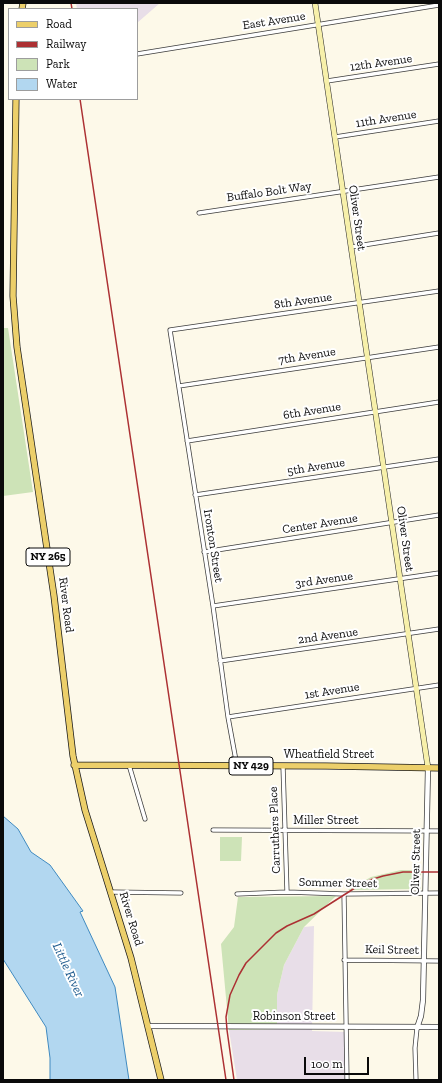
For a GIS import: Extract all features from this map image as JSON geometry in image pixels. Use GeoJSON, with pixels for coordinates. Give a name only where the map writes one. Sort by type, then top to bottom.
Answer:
{"type":"FeatureCollection","features":[{"type":"Feature","properties":{"kind":"main road","name":"Oliver Street"},"geometry":{"type":"LineString","coordinates":[[315,3],[428,768]]}},
{"type":"Feature","properties":{"kind":"main road","name":"River Road"},"geometry":{"type":"LineString","coordinates":[[16,100],[13,296],[17,347],[54,596],[74,765],[85,810],[131,958],[161,1080]]}},
{"type":"Feature","properties":{"kind":"main road","name":"Wheatfield Street"},"geometry":{"type":"LineString","coordinates":[[74,765],[439,768]]}},
{"type":"Feature","properties":{"kind":"street","name":"East Avenue"},"geometry":{"type":"LineString","coordinates":[[138,54],[439,5]]}},
{"type":"Feature","properties":{"kind":"street","name":"12th Avenue"},"geometry":{"type":"LineString","coordinates":[[327,81],[439,64]]}},
{"type":"Feature","properties":{"kind":"street","name":"11th Avenue"},"geometry":{"type":"LineString","coordinates":[[335,137],[439,121]]}},
{"type":"Feature","properties":{"kind":"street","name":"Buffalo Bolt Way"},"geometry":{"type":"LineString","coordinates":[[199,213],[439,177]]}},
{"type":"Feature","properties":{"kind":"street"},"geometry":{"type":"LineString","coordinates":[[351,247],[439,233]]}},
{"type":"Feature","properties":{"kind":"street","name":"8th Avenue"},"geometry":{"type":"LineString","coordinates":[[170,330],[439,291]]}},
{"type":"Feature","properties":{"kind":"street","name":"Ironton Street"},"geometry":{"type":"LineString","coordinates":[[170,330],[213,606],[228,717],[237,766]]}},
{"type":"Feature","properties":{"kind":"street","name":"7th Avenue"},"geometry":{"type":"LineString","coordinates":[[179,386],[439,346]]}},
{"type":"Feature","properties":{"kind":"street","name":"6th Avenue"},"geometry":{"type":"LineString","coordinates":[[187,441],[439,402]]}},
{"type":"Feature","properties":{"kind":"street","name":"5th Avenue"},"geometry":{"type":"LineString","coordinates":[[196,495],[439,459]]}},
{"type":"Feature","properties":{"kind":"street","name":"Center Avenue"},"geometry":{"type":"LineString","coordinates":[[204,552],[439,515]]}},
{"type":"Feature","properties":{"kind":"street","name":"3rd Avenue"},"geometry":{"type":"LineString","coordinates":[[213,606],[439,573]]}},
{"type":"Feature","properties":{"kind":"street","name":"2nd Avenue"},"geometry":{"type":"LineString","coordinates":[[220,661],[439,629]]}},
{"type":"Feature","properties":{"kind":"street","name":"1st Avenue"},"geometry":{"type":"LineString","coordinates":[[228,717],[439,685]]}},
{"type":"Feature","properties":{"kind":"street"},"geometry":{"type":"LineString","coordinates":[[129,765],[145,820]]}},
{"type":"Feature","properties":{"kind":"street","name":"Carruthers Place"},"geometry":{"type":"LineString","coordinates":[[283,766],[286,892]]}},
{"type":"Feature","properties":{"kind":"street","name":"Oliver Street"},"geometry":{"type":"LineString","coordinates":[[416,1080],[415,1048],[417,1028],[424,1000],[428,768]]}},
{"type":"Feature","properties":{"kind":"street","name":"Miller Street"},"geometry":{"type":"LineString","coordinates":[[214,830],[439,831]]}},
{"type":"Feature","properties":{"kind":"street"},"geometry":{"type":"LineString","coordinates":[[111,892],[181,893]]}},
{"type":"Feature","properties":{"kind":"street","name":"Sommer Street"},"geometry":{"type":"LineString","coordinates":[[237,894],[286,892],[344,894],[439,893]]}},
{"type":"Feature","properties":{"kind":"street"},"geometry":{"type":"LineString","coordinates":[[344,894],[347,1080]]}},
{"type":"Feature","properties":{"kind":"street","name":"Keil Street"},"geometry":{"type":"LineString","coordinates":[[344,960],[439,961]]}},
{"type":"Feature","properties":{"kind":"street","name":"Robinson Street"},"geometry":{"type":"LineString","coordinates":[[148,1026],[439,1027]]}},
{"type":"Feature","properties":{"kind":"shaded area"},"geometry":{"type":"Polygon","coordinates":[[[76,3],[160,3],[138,22],[138,8],[77,8],[76,3]]]}},
{"type":"Feature","properties":{"kind":"shaded area"},"geometry":{"type":"Polygon","coordinates":[[[314,926],[312,1031],[346,1032],[345,1080],[237,1080],[229,1030],[277,1029],[277,995],[284,965],[304,927],[314,926]]]}},
{"type":"Feature","properties":{"kind":"green space"},"geometry":{"type":"Polygon","coordinates":[[[3,328],[8,328],[33,492],[3,496],[3,328]]]}},
{"type":"Feature","properties":{"kind":"green space"},"geometry":{"type":"Polygon","coordinates":[[[220,837],[242,837],[241,861],[220,861],[220,837]]]}},
{"type":"Feature","properties":{"kind":"green space"},"geometry":{"type":"Polygon","coordinates":[[[401,870],[421,870],[421,889],[348,890],[371,877],[401,870]]]}},
{"type":"Feature","properties":{"kind":"green space"},"geometry":{"type":"Polygon","coordinates":[[[336,896],[304,927],[284,965],[277,995],[277,1029],[229,1030],[221,944],[234,927],[238,897],[336,896]]]}},
{"type":"Feature","properties":{"kind":"water","name":"Little River"},"geometry":{"type":"Polygon","coordinates":[[[3,816],[18,829],[31,852],[50,865],[83,911],[80,912],[115,987],[129,1080],[50,1080],[50,1058],[46,1027],[3,959],[3,816]]]}},
{"type":"Feature","properties":{"kind":"railway"},"geometry":{"type":"LineString","coordinates":[[71,3],[72,8]]}},
{"type":"Feature","properties":{"kind":"railway"},"geometry":{"type":"LineString","coordinates":[[80,100],[226,1080]]}},
{"type":"Feature","properties":{"kind":"railway"},"geometry":{"type":"LineString","coordinates":[[234,1080],[226,1017],[230,995],[246,963],[276,933],[287,926],[314,914],[370,880],[403,872],[439,872]]}}]}
